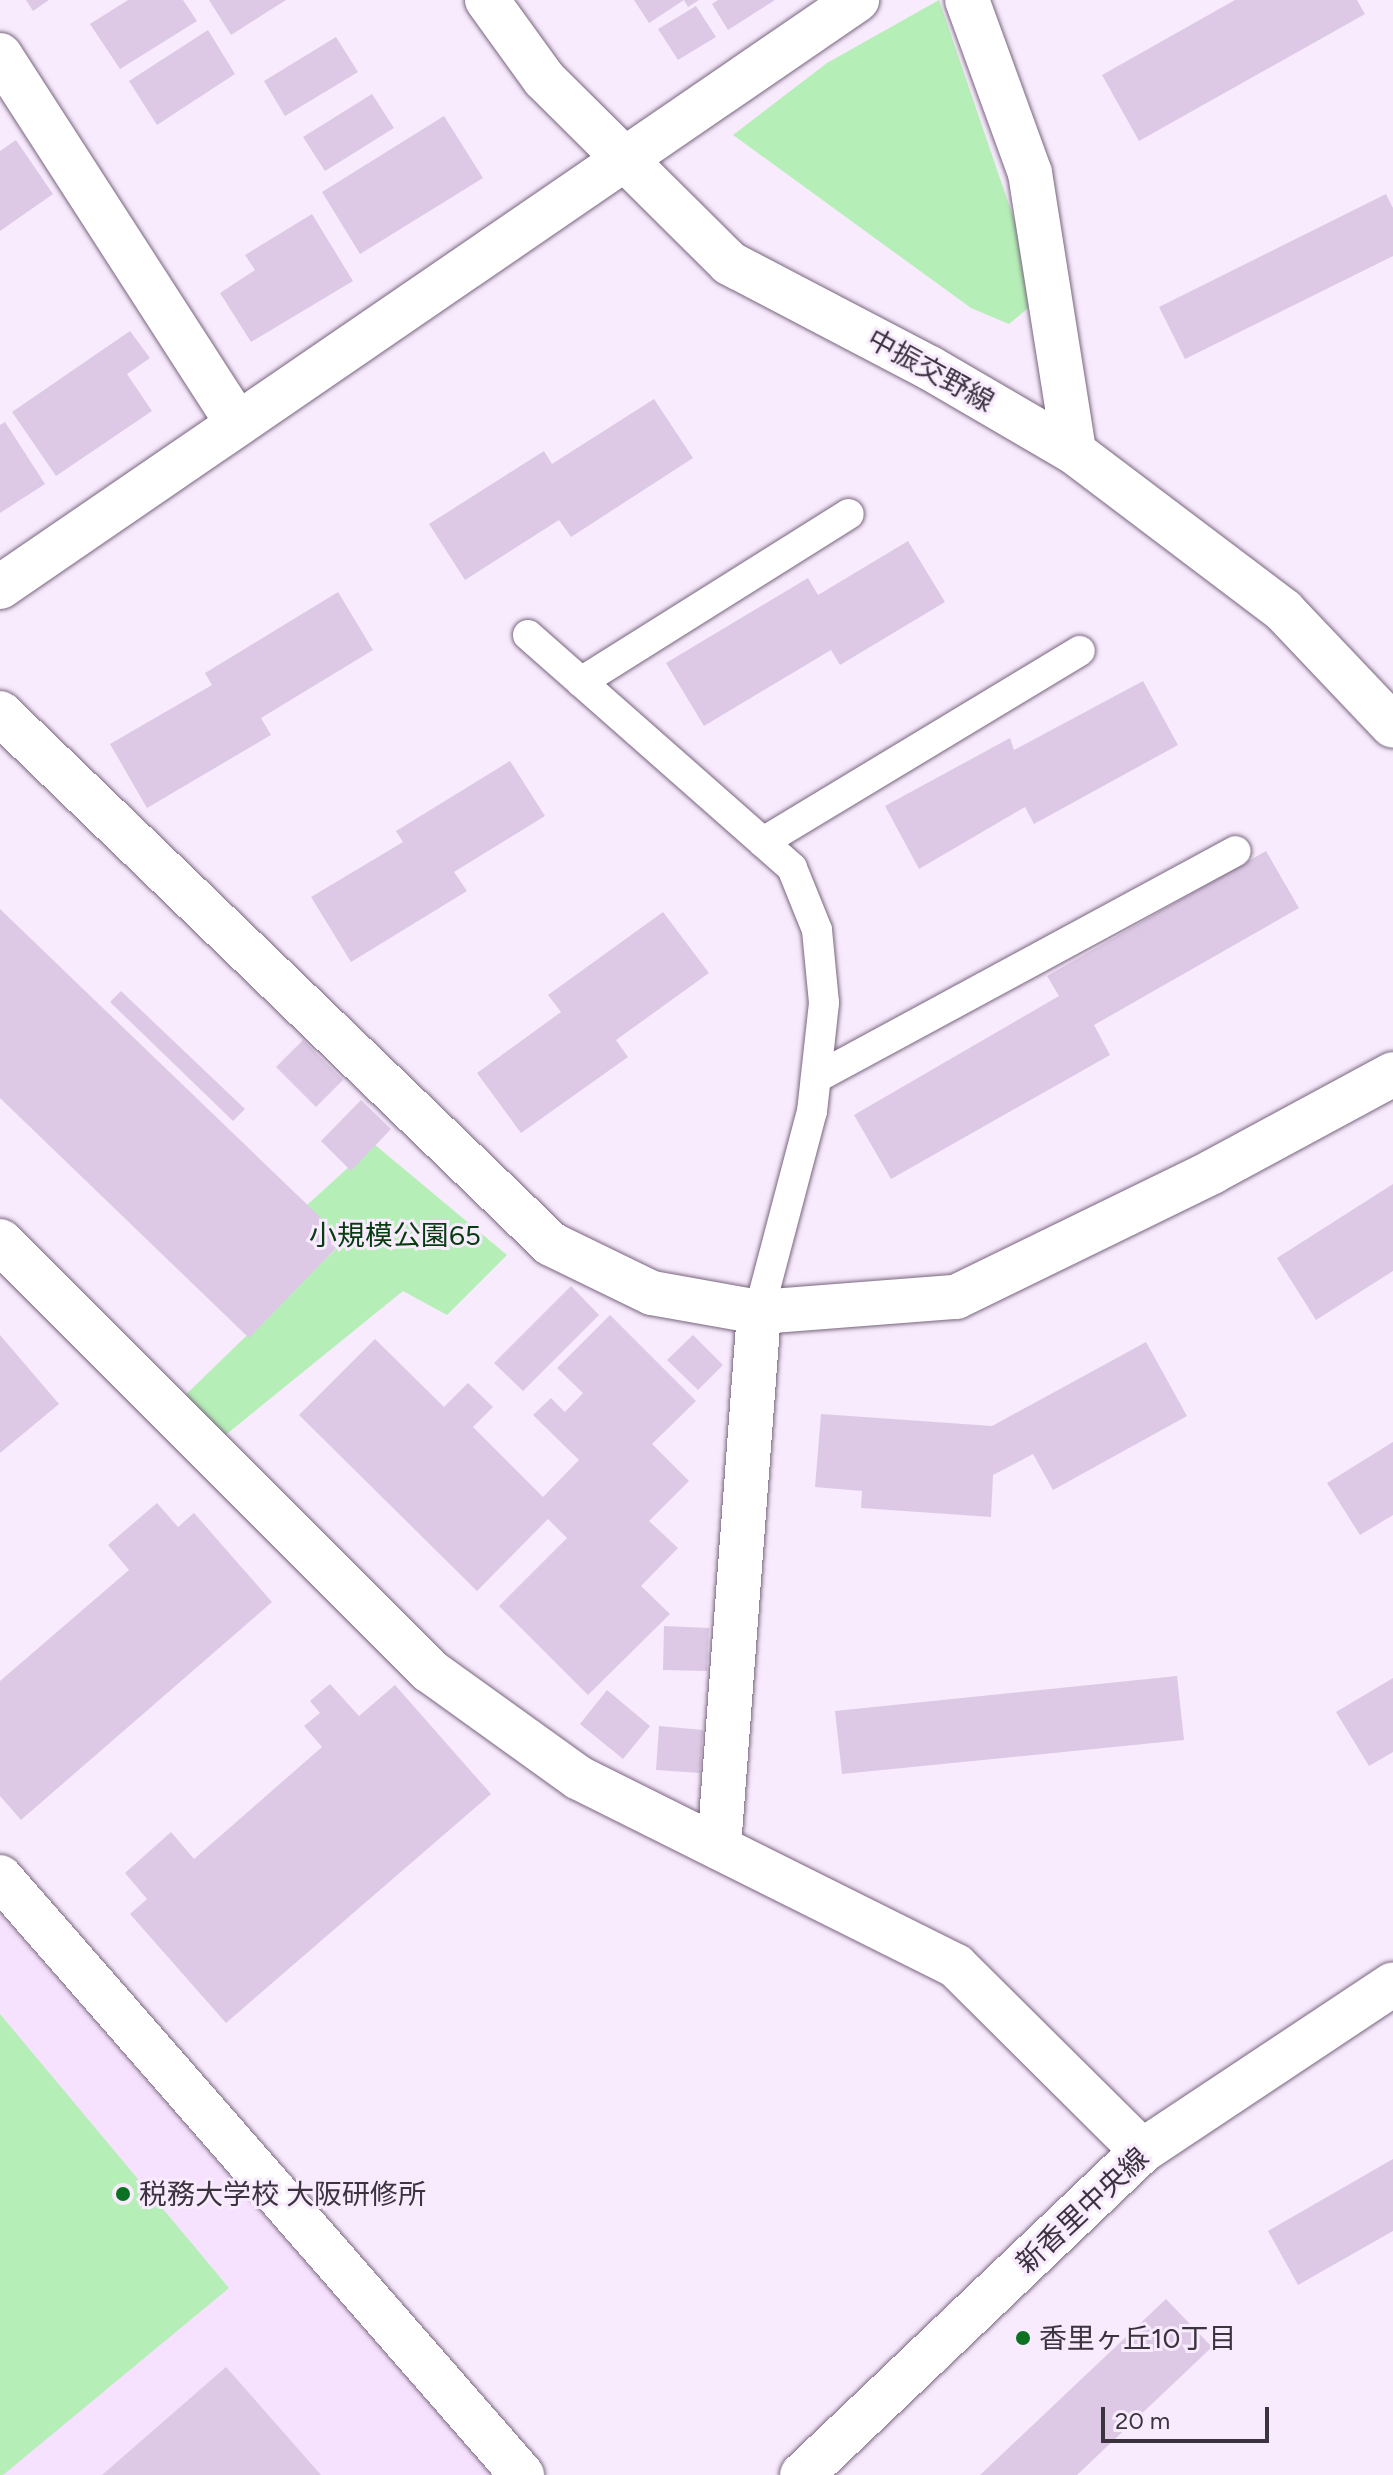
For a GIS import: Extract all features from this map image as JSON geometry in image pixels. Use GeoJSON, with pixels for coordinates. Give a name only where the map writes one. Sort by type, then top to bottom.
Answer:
{"type":"FeatureCollection","features":[{"type":"Feature","properties":{"kind":"street","name":"中振交野線"},"geometry":{"type":"LineString","coordinates":[[487,0],[544,79],[729,263],[930,368],[1074,452],[1284,611],[1393,726]]}},
{"type":"Feature","properties":{"kind":"street"},"geometry":{"type":"LineString","coordinates":[[0,587],[857,0]]}},
{"type":"Feature","properties":{"kind":"street"},"geometry":{"type":"LineString","coordinates":[[967,0],[1030,173],[1074,452]]}},
{"type":"Feature","properties":{"kind":"street"},"geometry":{"type":"LineString","coordinates":[[0,55],[238,424]]}},
{"type":"Feature","properties":{"kind":"street"},"geometry":{"type":"LineString","coordinates":[[0,713],[551,1244],[652,1293],[759,1312],[956,1297],[1212,1172],[1393,1074]]}},
{"type":"Feature","properties":{"kind":"street"},"geometry":{"type":"LineString","coordinates":[[0,1241],[430,1671],[579,1778],[956,1966],[1142,2151]]}},
{"type":"Feature","properties":{"kind":"street"},"geometry":{"type":"LineString","coordinates":[[719,1847],[759,1312]]}},
{"type":"Feature","properties":{"kind":"street"},"geometry":{"type":"LineString","coordinates":[[0,1877],[522,2475]]}},
{"type":"Feature","properties":{"kind":"street","name":"新香里中央線"},"geometry":{"type":"LineString","coordinates":[[802,2475],[1142,2151],[1393,1984]]}},
{"type":"Feature","properties":{"kind":"lane"},"geometry":{"type":"LineString","coordinates":[[581,682],[849,514]]}},
{"type":"Feature","properties":{"kind":"lane"},"geometry":{"type":"LineString","coordinates":[[528,635],[792,868],[817,930],[824,1003],[812,1111],[759,1312]]}},
{"type":"Feature","properties":{"kind":"lane"},"geometry":{"type":"LineString","coordinates":[[763,842],[1080,651]]}},
{"type":"Feature","properties":{"kind":"lane"},"geometry":{"type":"LineString","coordinates":[[816,1078],[1235,851]]}},
{"type":"Feature","properties":{"kind":"shaded area","name":"税務大学校 大阪研修所"},"geometry":{"type":"Polygon","coordinates":[[[0,1914],[491,2475],[0,2475],[0,1914]]]}},
{"type":"Feature","properties":{"kind":"green space"},"geometry":{"type":"Polygon","coordinates":[[[939,0],[1030,266],[1033,304],[1009,324],[971,308],[733,135],[827,63],[939,0]]]}},
{"type":"Feature","properties":{"kind":"green space","name":"小規模公園65"},"geometry":{"type":"Polygon","coordinates":[[[374,1144],[507,1255],[447,1315],[403,1291],[213,1445],[174,1406],[337,1248],[295,1216],[374,1144]]]}},
{"type":"Feature","properties":{"kind":"green space"},"geometry":{"type":"Polygon","coordinates":[[[0,2014],[229,2288],[3,2475],[0,2475],[0,2014]]]}},
{"type":"Feature","properties":{"kind":"building"},"geometry":{"type":"Polygon","coordinates":[[[26,0],[49,0],[33,11],[26,0]]]}},
{"type":"Feature","properties":{"kind":"building"},"geometry":{"type":"Polygon","coordinates":[[[128,0],[183,0],[197,21],[120,69],[90,24],[128,0]]]}},
{"type":"Feature","properties":{"kind":"building"},"geometry":{"type":"Polygon","coordinates":[[[209,0],[286,0],[231,35],[209,0]]]}},
{"type":"Feature","properties":{"kind":"building"},"geometry":{"type":"Polygon","coordinates":[[[634,0],[684,0],[649,23],[634,0]]]}},
{"type":"Feature","properties":{"kind":"building"},"geometry":{"type":"Polygon","coordinates":[[[684,0],[699,0],[688,7],[684,0]]]}},
{"type":"Feature","properties":{"kind":"building"},"geometry":{"type":"Polygon","coordinates":[[[718,0],[775,0],[728,30],[712,4],[718,0]]]}},
{"type":"Feature","properties":{"kind":"building"},"geometry":{"type":"Polygon","coordinates":[[[1235,0],[1357,0],[1365,14],[1139,141],[1102,75],[1235,0]]]}},
{"type":"Feature","properties":{"kind":"building"},"geometry":{"type":"Polygon","coordinates":[[[696,6],[716,37],[678,60],[658,29],[696,6]]]}},
{"type":"Feature","properties":{"kind":"building"},"geometry":{"type":"Polygon","coordinates":[[[208,30],[235,74],[157,125],[129,81],[208,30]]]}},
{"type":"Feature","properties":{"kind":"building"},"geometry":{"type":"Polygon","coordinates":[[[336,37],[358,72],[285,116],[264,81],[336,37]]]}},
{"type":"Feature","properties":{"kind":"building"},"geometry":{"type":"Polygon","coordinates":[[[372,94],[394,128],[325,171],[303,137],[372,94]]]}},
{"type":"Feature","properties":{"kind":"building"},"geometry":{"type":"Polygon","coordinates":[[[444,116],[483,178],[360,254],[322,192],[444,116]]]}},
{"type":"Feature","properties":{"kind":"building"},"geometry":{"type":"Polygon","coordinates":[[[16,140],[53,194],[0,231],[0,151],[16,140]]]}},
{"type":"Feature","properties":{"kind":"building"},"geometry":{"type":"Polygon","coordinates":[[[1386,194],[1393,208],[1393,256],[1185,359],[1159,307],[1386,194]]]}},
{"type":"Feature","properties":{"kind":"building"},"geometry":{"type":"Polygon","coordinates":[[[312,214],[353,281],[251,342],[220,293],[255,270],[245,255],[312,214]]]}},
{"type":"Feature","properties":{"kind":"building"},"geometry":{"type":"Polygon","coordinates":[[[130,331],[150,358],[127,374],[152,411],[56,476],[12,412],[130,331]]]}},
{"type":"Feature","properties":{"kind":"building"},"geometry":{"type":"Polygon","coordinates":[[[654,399],[693,458],[571,537],[559,520],[465,580],[429,524],[544,451],[552,464],[654,399]]]}},
{"type":"Feature","properties":{"kind":"building"},"geometry":{"type":"Polygon","coordinates":[[[5,422],[45,484],[0,513],[0,425],[5,422]]]}},
{"type":"Feature","properties":{"kind":"building"},"geometry":{"type":"Polygon","coordinates":[[[908,541],[945,602],[840,665],[831,650],[704,726],[666,663],[808,578],[818,595],[908,541]]]}},
{"type":"Feature","properties":{"kind":"building"},"geometry":{"type":"Polygon","coordinates":[[[338,592],[373,650],[261,718],[271,735],[147,808],[110,744],[212,685],[205,673],[338,592]]]}},
{"type":"Feature","properties":{"kind":"building"},"geometry":{"type":"Polygon","coordinates":[[[1143,681],[1178,745],[1034,824],[1025,807],[919,869],[885,806],[1010,738],[1014,750],[1143,681]]]}},
{"type":"Feature","properties":{"kind":"building"},"geometry":{"type":"Polygon","coordinates":[[[510,761],[545,816],[454,872],[467,891],[351,962],[311,897],[403,842],[396,831],[510,761]]]}},
{"type":"Feature","properties":{"kind":"building"},"geometry":{"type":"Polygon","coordinates":[[[1266,851],[1299,908],[1094,1025],[1110,1055],[891,1179],[854,1115],[1059,996],[1047,976],[1266,851]]]}},
{"type":"Feature","properties":{"kind":"building"},"geometry":{"type":"Polygon","coordinates":[[[0,909],[344,1240],[249,1338],[0,1098],[0,909]]]}},
{"type":"Feature","properties":{"kind":"building"},"geometry":{"type":"Polygon","coordinates":[[[663,912],[709,973],[616,1040],[628,1057],[521,1133],[477,1073],[561,1012],[548,995],[663,912]]]}},
{"type":"Feature","properties":{"kind":"building"},"geometry":{"type":"Polygon","coordinates":[[[121,991],[245,1109],[233,1121],[110,1002],[121,991]]]}},
{"type":"Feature","properties":{"kind":"building"},"geometry":{"type":"Polygon","coordinates":[[[303,1040],[343,1080],[316,1107],[276,1067],[303,1040]]]}},
{"type":"Feature","properties":{"kind":"building"},"geometry":{"type":"Polygon","coordinates":[[[361,1100],[391,1129],[351,1171],[321,1141],[361,1100]]]}},
{"type":"Feature","properties":{"kind":"building"},"geometry":{"type":"Polygon","coordinates":[[[1393,1184],[1393,1271],[1316,1320],[1277,1258],[1393,1184]]]}},
{"type":"Feature","properties":{"kind":"building"},"geometry":{"type":"Polygon","coordinates":[[[571,1286],[599,1315],[523,1391],[494,1363],[571,1286]]]}},
{"type":"Feature","properties":{"kind":"building"},"geometry":{"type":"Polygon","coordinates":[[[610,1315],[696,1401],[652,1444],[689,1481],[649,1521],[678,1548],[641,1586],[670,1614],[588,1695],[499,1606],[567,1538],[548,1519],[477,1591],[299,1415],[375,1339],[444,1407],[468,1383],[493,1407],[473,1427],[543,1497],[579,1460],[533,1415],[551,1398],[565,1412],[583,1393],[557,1368],[610,1315]]]}},
{"type":"Feature","properties":{"kind":"building"},"geometry":{"type":"Polygon","coordinates":[[[0,1335],[59,1404],[0,1453],[0,1335]]]}},
{"type":"Feature","properties":{"kind":"building"},"geometry":{"type":"Polygon","coordinates":[[[693,1335],[723,1365],[698,1390],[667,1360],[693,1335]]]}},
{"type":"Feature","properties":{"kind":"building"},"geometry":{"type":"Polygon","coordinates":[[[1146,1342],[1187,1416],[1053,1490],[1033,1454],[993,1475],[991,1517],[861,1508],[862,1491],[815,1487],[821,1414],[992,1426],[1146,1342]]]}},
{"type":"Feature","properties":{"kind":"building"},"geometry":{"type":"Polygon","coordinates":[[[1393,1442],[1393,1515],[1360,1535],[1327,1483],[1393,1442]]]}},
{"type":"Feature","properties":{"kind":"building"},"geometry":{"type":"Polygon","coordinates":[[[157,1503],[178,1527],[194,1513],[272,1602],[21,1820],[0,1796],[0,1681],[129,1570],[108,1545],[157,1503]]]}},
{"type":"Feature","properties":{"kind":"building"},"geometry":{"type":"Polygon","coordinates":[[[664,1626],[709,1628],[707,1671],[663,1670],[664,1626]]]}},
{"type":"Feature","properties":{"kind":"building"},"geometry":{"type":"Polygon","coordinates":[[[1177,1676],[1184,1740],[842,1774],[835,1711],[1177,1676]]]}},
{"type":"Feature","properties":{"kind":"building"},"geometry":{"type":"Polygon","coordinates":[[[1393,1678],[1393,1752],[1369,1766],[1336,1712],[1393,1678]]]}},
{"type":"Feature","properties":{"kind":"building"},"geometry":{"type":"Polygon","coordinates":[[[330,1684],[359,1716],[395,1685],[491,1794],[226,2023],[130,1914],[147,1899],[125,1873],[171,1832],[194,1859],[322,1747],[304,1726],[320,1713],[310,1701],[330,1684]]]}},
{"type":"Feature","properties":{"kind":"building"},"geometry":{"type":"Polygon","coordinates":[[[607,1690],[650,1726],[623,1759],[580,1724],[607,1690]]]}},
{"type":"Feature","properties":{"kind":"building"},"geometry":{"type":"Polygon","coordinates":[[[659,1726],[703,1730],[700,1773],[656,1770],[659,1726]]]}},
{"type":"Feature","properties":{"kind":"building"},"geometry":{"type":"Polygon","coordinates":[[[1393,2159],[1393,2231],[1298,2285],[1268,2231],[1393,2159]]]}},
{"type":"Feature","properties":{"kind":"building"},"geometry":{"type":"Polygon","coordinates":[[[1166,2299],[1212,2347],[1077,2475],[980,2475],[1166,2299]]]}},
{"type":"Feature","properties":{"kind":"building"},"geometry":{"type":"Polygon","coordinates":[[[226,2367],[321,2475],[102,2475],[226,2367]]]}},
{"type":"Feature","properties":{"kind":"place","name":"税務大学校 大阪研修所"},"geometry":{"type":"Point","coordinates":[123,2194]}},
{"type":"Feature","properties":{"kind":"place","name":"香里ヶ丘10丁目"},"geometry":{"type":"Point","coordinates":[1023,2338]}}]}
